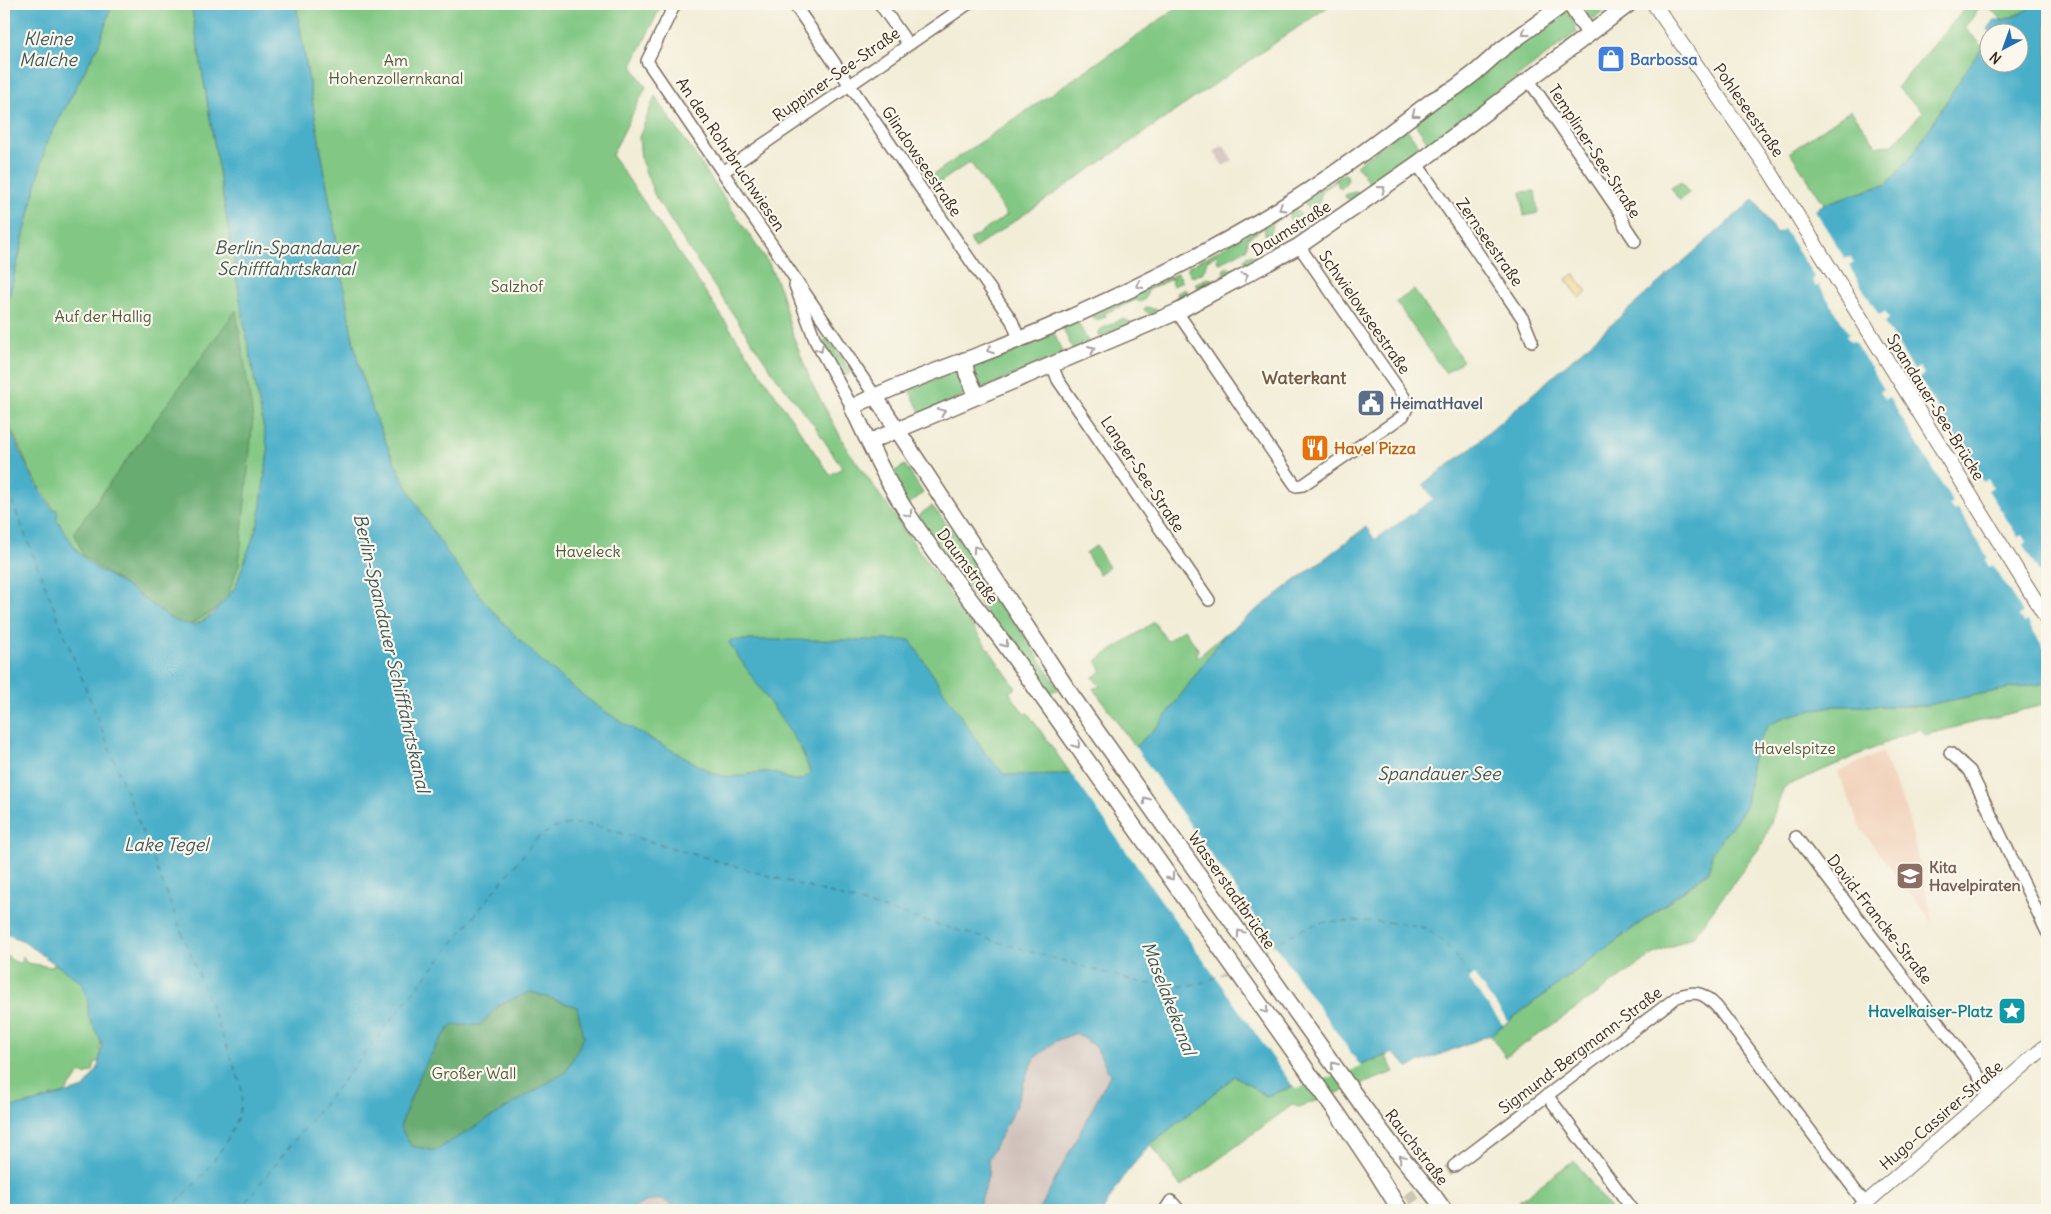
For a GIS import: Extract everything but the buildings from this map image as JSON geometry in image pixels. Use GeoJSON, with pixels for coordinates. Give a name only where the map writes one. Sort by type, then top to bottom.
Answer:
{"type":"FeatureCollection","features":[{"type":"Feature","properties":{"kind":"main road","name":"Daumstraße"},"geometry":{"type":"LineString","coordinates":[[1400,1210],[1338,1114],[1048,705],[908,513],[895,493],[852,407],[1064,320],[1179,265],[1275,212],[1347,163],[1433,100],[1455,88],[1564,4]]}},
{"type":"Feature","properties":{"kind":"main road"},"geometry":{"type":"LineString","coordinates":[[1570,4],[1589,33]]}},
{"type":"Feature","properties":{"kind":"main road","name":"Daumstraße"},"geometry":{"type":"LineString","coordinates":[[869,442],[1177,312],[1299,246],[1498,105],[1528,79],[1629,4]]}},
{"type":"Feature","properties":{"kind":"main road"},"geometry":{"type":"LineString","coordinates":[[964,360],[967,374],[977,396]]}},
{"type":"Feature","properties":{"kind":"main road","name":"Daumstraße"},"geometry":{"type":"LineString","coordinates":[[875,396],[1072,696]]}},
{"type":"Feature","properties":{"kind":"main road","name":"Wasserstadtbrücke"},"geometry":{"type":"LineString","coordinates":[[1072,696],[1362,1105]]}},
{"type":"Feature","properties":{"kind":"main road","name":"Rauchstraße"},"geometry":{"type":"LineString","coordinates":[[1362,1105],[1444,1210]]}},
{"type":"Feature","properties":{"kind":"street","name":"An den Rohrbruchwiesen"},"geometry":{"type":"LineString","coordinates":[[675,4],[648,61],[875,396]]}},
{"type":"Feature","properties":{"kind":"street","name":"Glindowseestraße"},"geometry":{"type":"LineString","coordinates":[[794,4],[1012,321],[1020,338]]}},
{"type":"Feature","properties":{"kind":"street"},"geometry":{"type":"LineString","coordinates":[[880,4],[908,44]]}},
{"type":"Feature","properties":{"kind":"street","name":"Ruppiner-See-Straße"},"geometry":{"type":"LineString","coordinates":[[723,172],[968,4]]}},
{"type":"Feature","properties":{"kind":"street","name":"Pohleseestraße"},"geometry":{"type":"LineString","coordinates":[[1654,4],[1771,173],[1795,214]]}},
{"type":"Feature","properties":{"kind":"street","name":"Templiner-See-Straße"},"geometry":{"type":"LineString","coordinates":[[1528,79],[1620,213],[1625,226],[1635,240]]}},
{"type":"Feature","properties":{"kind":"street","name":"Zernseestraße"},"geometry":{"type":"LineString","coordinates":[[1417,164],[1523,318],[1532,341]]}},
{"type":"Feature","properties":{"kind":"street","name":"Spandauer-See-Brücke"},"geometry":{"type":"LineString","coordinates":[[1795,214],[2047,619]]}},
{"type":"Feature","properties":{"kind":"street","name":"Schwielowseestraße"},"geometry":{"type":"LineString","coordinates":[[1177,312],[1296,486],[1304,485],[1403,416],[1407,408],[1404,397],[1299,246]]}},
{"type":"Feature","properties":{"kind":"street","name":"An den Rohrbruchwiesen"},"geometry":{"type":"LineString","coordinates":[[788,266],[815,340],[852,407]]}},
{"type":"Feature","properties":{"kind":"street","name":"Langer-See-Straße"},"geometry":{"type":"LineString","coordinates":[[1052,365],[1058,380],[1209,600]]}},
{"type":"Feature","properties":{"kind":"street"},"geometry":{"type":"LineString","coordinates":[[1950,753],[1970,772],[2047,932]]}},
{"type":"Feature","properties":{"kind":"street","name":"David-Francke-Straße"},"geometry":{"type":"LineString","coordinates":[[1796,837],[1992,1093]]}},
{"type":"Feature","properties":{"kind":"street","name":"Sigmund-Bergmann-Straße"},"geometry":{"type":"LineString","coordinates":[[1454,1166],[1677,997],[1694,992],[1701,993],[1717,1007],[1864,1208]]}},
{"type":"Feature","properties":{"kind":"street","name":"Hugo-Cassirer-Straße"},"geometry":{"type":"LineString","coordinates":[[1864,1208],[2047,1045]]}},
{"type":"Feature","properties":{"kind":"street"},"geometry":{"type":"LineString","coordinates":[[1547,1095],[1633,1210]]}},
{"type":"Feature","properties":{"kind":"street"},"geometry":{"type":"LineString","coordinates":[[1168,1205],[1179,1210]]}},
{"type":"Feature","properties":{"kind":"shaded area"},"geometry":{"type":"Polygon","coordinates":[[[1223,145],[1233,160],[1223,166],[1214,152],[1223,145]]]}},
{"type":"Feature","properties":{"kind":"shaded area","name":"Kita Havelpiraten"},"geometry":{"type":"Polygon","coordinates":[[[1882,752],[1907,811],[1933,923],[1861,829],[1838,772],[1882,752]]]}},
{"type":"Feature","properties":{"kind":"shaded area"},"geometry":{"type":"Polygon","coordinates":[[[1076,1033],[1096,1047],[1110,1075],[1039,1210],[977,1210],[984,1193],[989,1171],[988,1160],[1015,1108],[1027,1074],[1036,1057],[1056,1041],[1076,1033]]]}},
{"type":"Feature","properties":{"kind":"shaded area"},"geometry":{"type":"Polygon","coordinates":[[[653,1199],[670,1203],[683,1210],[629,1210],[653,1199]]]}},
{"type":"Feature","properties":{"kind":"green space","name":"Auf der Hallig"},"geometry":{"type":"Polygon","coordinates":[[[112,4],[191,4],[246,334],[268,451],[259,521],[235,588],[206,619],[198,624],[186,624],[92,565],[78,552],[57,520],[56,517],[58,516],[30,471],[4,413],[4,309],[10,293],[46,144],[99,44],[112,4]]]}},
{"type":"Feature","properties":{"kind":"green space"},"geometry":{"type":"Polygon","coordinates":[[[296,4],[662,4],[632,66],[646,87],[612,155],[830,475],[842,468],[814,425],[775,376],[655,196],[641,160],[639,137],[655,96],[769,264],[780,289],[793,336],[813,386],[848,450],[1016,688],[1009,692],[1024,714],[1028,713],[1071,774],[1005,775],[985,753],[731,640],[729,643],[801,748],[811,772],[804,779],[800,780],[769,772],[729,777],[723,776],[704,768],[606,712],[565,682],[527,648],[492,610],[460,570],[431,528],[405,484],[366,390],[356,354],[349,317],[296,4]]]}},
{"type":"Feature","properties":{"kind":"green space"},"geometry":{"type":"Polygon","coordinates":[[[1183,4],[1332,4],[975,248],[970,240],[1007,215],[970,162],[933,187],[928,178],[1183,4]]]}},
{"type":"Feature","properties":{"kind":"green space"},"geometry":{"type":"Polygon","coordinates":[[[1579,4],[1614,4],[1592,20],[1579,4]]]}},
{"type":"Feature","properties":{"kind":"green space"},"geometry":{"type":"Polygon","coordinates":[[[1969,4],[1982,4],[1965,28],[1978,41],[1978,54],[1911,157],[1887,184],[1824,204],[1790,152],[1851,110],[1877,146],[1892,145],[1923,112],[1897,88],[1969,4]]]}},
{"type":"Feature","properties":{"kind":"green space"},"geometry":{"type":"Polygon","coordinates":[[[1984,4],[2036,4],[2028,10],[2003,20],[1984,4]]]}},
{"type":"Feature","properties":{"kind":"green space"},"geometry":{"type":"Polygon","coordinates":[[[1564,12],[1571,16],[1577,32],[1430,146],[1414,122],[1564,12]]]}},
{"type":"Feature","properties":{"kind":"green space"},"geometry":{"type":"Polygon","coordinates":[[[1406,128],[1423,151],[1377,185],[1371,185],[1356,165],[1406,128]]]}},
{"type":"Feature","properties":{"kind":"green space"},"geometry":{"type":"Polygon","coordinates":[[[1343,174],[1347,175],[1348,180],[1341,189],[1338,187],[1338,180],[1322,191],[1319,203],[1309,210],[1303,202],[1343,174]]]}},
{"type":"Feature","properties":{"kind":"green space"},"geometry":{"type":"Polygon","coordinates":[[[1681,182],[1689,193],[1679,200],[1671,188],[1681,182]]]}},
{"type":"Feature","properties":{"kind":"green space"},"geometry":{"type":"Polygon","coordinates":[[[1535,191],[1538,213],[1524,216],[1521,192],[1535,191]]]}},
{"type":"Feature","properties":{"kind":"green space"},"geometry":{"type":"Polygon","coordinates":[[[1358,192],[1360,196],[1318,225],[1312,216],[1323,209],[1335,211],[1352,200],[1346,198],[1345,195],[1358,192]]]}},
{"type":"Feature","properties":{"kind":"green space"},"geometry":{"type":"Polygon","coordinates":[[[1295,207],[1301,215],[1291,221],[1289,219],[1290,212],[1273,223],[1271,234],[1265,235],[1265,227],[1248,238],[1246,249],[1220,263],[1217,261],[1219,254],[1207,260],[1204,272],[1192,277],[1187,268],[1295,207]]]}},
{"type":"Feature","properties":{"kind":"green space"},"geometry":{"type":"Polygon","coordinates":[[[1304,222],[1310,230],[1200,293],[1195,284],[1207,278],[1218,281],[1230,275],[1223,272],[1224,269],[1228,267],[1239,270],[1251,263],[1244,261],[1249,255],[1260,258],[1278,248],[1270,245],[1272,241],[1285,243],[1302,233],[1296,231],[1295,228],[1304,222]]]}},
{"type":"Feature","properties":{"kind":"green space"},"geometry":{"type":"Polygon","coordinates":[[[1178,273],[1182,282],[1173,286],[1171,284],[1173,278],[1148,290],[1144,300],[1140,302],[1136,300],[1105,313],[1106,317],[1096,320],[1092,318],[1092,316],[1178,273]]]}},
{"type":"Feature","properties":{"kind":"green space"},"geometry":{"type":"Polygon","coordinates":[[[1186,289],[1191,298],[1151,315],[1144,309],[1147,307],[1159,311],[1183,299],[1178,297],[1177,293],[1186,289]]]}},
{"type":"Feature","properties":{"kind":"green space"},"geometry":{"type":"Polygon","coordinates":[[[1414,290],[1463,361],[1445,373],[1396,302],[1414,290]]]}},
{"type":"Feature","properties":{"kind":"green space"},"geometry":{"type":"Polygon","coordinates":[[[236,310],[253,418],[239,564],[225,604],[182,629],[83,555],[74,532],[236,310]]]}},
{"type":"Feature","properties":{"kind":"green space"},"geometry":{"type":"Polygon","coordinates":[[[1122,319],[1132,323],[1099,337],[1098,335],[1101,329],[1122,319]]]}},
{"type":"Feature","properties":{"kind":"green space"},"geometry":{"type":"Polygon","coordinates":[[[1077,321],[1089,343],[1073,350],[1063,328],[1077,321]]]}},
{"type":"Feature","properties":{"kind":"green space"},"geometry":{"type":"Polygon","coordinates":[[[1054,333],[1063,354],[983,388],[981,386],[974,372],[974,364],[1054,333]]]}},
{"type":"Feature","properties":{"kind":"green space"},"geometry":{"type":"Polygon","coordinates":[[[827,338],[852,372],[844,377],[823,342],[827,338]]]}},
{"type":"Feature","properties":{"kind":"green space"},"geometry":{"type":"Polygon","coordinates":[[[957,371],[965,395],[921,413],[909,390],[957,371]]]}},
{"type":"Feature","properties":{"kind":"green space"},"geometry":{"type":"Polygon","coordinates":[[[905,465],[923,493],[908,505],[890,474],[905,465]]]}},
{"type":"Feature","properties":{"kind":"green space"},"geometry":{"type":"Polygon","coordinates":[[[932,506],[969,551],[1059,689],[1045,694],[917,519],[932,506]]]}},
{"type":"Feature","properties":{"kind":"green space"},"geometry":{"type":"Polygon","coordinates":[[[1096,546],[1109,567],[1099,574],[1086,553],[1096,546]]]}},
{"type":"Feature","properties":{"kind":"green space"},"geometry":{"type":"Polygon","coordinates":[[[1154,622],[1167,641],[1184,629],[1198,649],[1197,658],[1225,634],[1160,724],[1135,747],[1093,688],[1100,687],[1093,677],[1102,671],[1096,661],[1154,622]]]}},
{"type":"Feature","properties":{"kind":"green space","name":"Havelspitze"},"geometry":{"type":"Polygon","coordinates":[[[2047,683],[2047,704],[1925,735],[1920,728],[1784,787],[1763,843],[1693,937],[1654,954],[1506,1057],[1490,1035],[1709,872],[1712,852],[1746,807],[1751,766],[1760,738],[1769,725],[1787,716],[1830,706],[1922,706],[2006,689],[2047,683]]]}},
{"type":"Feature","properties":{"kind":"green space"},"geometry":{"type":"Polygon","coordinates":[[[60,950],[92,996],[97,1009],[101,1022],[102,1036],[99,1049],[102,1054],[100,1060],[95,1063],[93,1071],[85,1075],[81,1072],[65,1093],[49,1097],[47,1101],[29,1103],[4,1113],[4,951],[13,961],[21,963],[23,956],[28,963],[51,967],[56,963],[60,950]]]}},
{"type":"Feature","properties":{"kind":"green space","name":"Großer Wall"},"geometry":{"type":"Polygon","coordinates":[[[530,992],[577,1007],[584,1037],[566,1072],[435,1151],[411,1146],[400,1127],[421,1073],[442,1037],[452,1025],[480,1025],[499,1005],[530,992]]]}},
{"type":"Feature","properties":{"kind":"green space"},"geometry":{"type":"Polygon","coordinates":[[[1386,1056],[1394,1072],[1299,1107],[1292,1105],[1181,1187],[1151,1144],[1235,1076],[1266,1096],[1386,1056]]]}},
{"type":"Feature","properties":{"kind":"green space"},"geometry":{"type":"Polygon","coordinates":[[[1574,1160],[1611,1210],[1526,1210],[1519,1201],[1574,1160]]]}},
{"type":"Feature","properties":{"kind":"sand"},"geometry":{"type":"Polygon","coordinates":[[[1574,274],[1587,292],[1580,298],[1566,279],[1574,274]]]}},
{"type":"Feature","properties":{"kind":"water","name":"Kleine Malche"},"geometry":{"type":"Polygon","coordinates":[[[4,4],[112,4],[99,44],[46,144],[10,293],[4,309],[4,4]]]}},
{"type":"Feature","properties":{"kind":"water","name":"Spandauer See"},"geometry":{"type":"Polygon","coordinates":[[[191,4],[296,4],[352,336],[366,390],[384,437],[405,483],[431,528],[460,570],[492,610],[527,647],[565,681],[606,712],[645,736],[713,773],[729,777],[769,772],[800,780],[805,778],[810,772],[801,748],[729,643],[731,640],[910,640],[985,753],[1005,775],[1071,774],[1135,747],[1160,724],[1225,634],[1366,527],[1375,539],[1433,499],[1423,484],[1469,450],[1754,199],[1776,234],[1824,204],[1887,184],[1911,157],[1978,53],[1978,72],[2028,72],[2028,22],[1993,22],[2018,15],[2041,4],[2047,4],[2047,683],[2006,689],[1922,706],[1830,706],[1787,716],[1769,725],[1760,738],[1751,766],[1746,807],[1712,852],[1709,871],[1490,1035],[1408,1067],[1393,1053],[1266,1096],[1235,1076],[1151,1144],[1126,1173],[1103,1210],[1039,1210],[1110,1075],[1096,1047],[1076,1033],[1056,1041],[1036,1057],[1027,1074],[1015,1108],[988,1160],[989,1171],[984,1193],[977,1210],[683,1210],[667,1202],[656,1200],[629,1210],[4,1210],[4,1108],[28,1104],[84,1088],[98,1068],[102,1044],[88,1016],[88,1002],[82,983],[21,940],[4,933],[4,413],[31,475],[53,510],[56,509],[58,514],[57,520],[78,552],[92,565],[135,592],[170,618],[193,625],[212,615],[235,588],[259,521],[268,451],[246,334],[191,4]],[[531,992],[499,1005],[480,1025],[452,1025],[427,1061],[400,1127],[411,1146],[435,1151],[566,1072],[584,1037],[577,1007],[531,992]]]}},
{"type":"Feature","properties":{"kind":"pier"},"geometry":{"type":"Polygon","coordinates":[[[1817,205],[1819,207],[1815,210],[1845,259],[1850,256],[1854,263],[1849,266],[1879,315],[1885,312],[1889,319],[1884,323],[1914,370],[1920,367],[1924,374],[1919,378],[1983,482],[1988,479],[1993,487],[1988,490],[2018,537],[2023,535],[2027,542],[2023,545],[2047,585],[2047,653],[2027,621],[2023,623],[2019,616],[2023,613],[1993,565],[1989,567],[1985,560],[1988,558],[1958,509],[1954,511],[1949,505],[1953,502],[1889,397],[1885,399],[1880,392],[1884,389],[1854,341],[1850,342],[1846,336],[1849,334],[1819,285],[1816,287],[1812,280],[1815,278],[1784,229],[1780,232],[1779,230],[1817,205]]]}},
{"type":"Feature","properties":{"kind":"pier"},"geometry":{"type":"Polygon","coordinates":[[[1421,482],[1433,499],[1375,539],[1365,525],[1368,525],[1376,535],[1430,498],[1421,482]]]}},
{"type":"Feature","properties":{"kind":"pier"},"geometry":{"type":"Polygon","coordinates":[[[1133,744],[1361,1067],[1295,1089],[1070,772],[1133,744]]]}},
{"type":"Feature","properties":{"kind":"pier"},"geometry":{"type":"Polygon","coordinates":[[[1474,975],[1508,1021],[1503,1025],[1468,979],[1474,975]]]}},
{"type":"Feature","properties":{"kind":"ferry route"},"geometry":{"type":"LineString","coordinates":[[4,481],[241,1085],[240,1109],[226,1142],[203,1175],[177,1201],[165,1210]]}},
{"type":"Feature","properties":{"kind":"ferry route"},"geometry":{"type":"LineString","coordinates":[[239,1210],[536,839],[550,830],[563,825],[593,825],[1133,981],[1171,986],[1192,985],[1228,971]]}},
{"type":"Feature","properties":{"kind":"ferry route"},"geometry":{"type":"LineString","coordinates":[[1262,952],[1297,932],[1320,923],[1358,921],[1406,924],[1427,929],[1441,939],[1473,980]]}},
{"type":"Feature","properties":{"kind":"ferry route"},"geometry":{"type":"LineString","coordinates":[[1240,964],[1249,959]]}},
{"type":"Feature","properties":{"kind":"tunnel"},"geometry":{"type":"LineString","coordinates":[[1394,1210],[1454,1166]]}},
{"type":"Feature","properties":{"kind":"place","name":"Barbossa"},"geometry":{"type":"Point","coordinates":[1611,59]}},
{"type":"Feature","properties":{"kind":"place","name":"HeimatHavel"},"geometry":{"type":"Point","coordinates":[1371,403]}},
{"type":"Feature","properties":{"kind":"place","name":"Havel Pizza"},"geometry":{"type":"Point","coordinates":[1315,448]}},
{"type":"Feature","properties":{"kind":"place","name":"Kita Havelpiraten"},"geometry":{"type":"Point","coordinates":[1910,876]}},
{"type":"Feature","properties":{"kind":"place","name":"Havelkaiser-Platz"},"geometry":{"type":"Point","coordinates":[2012,1011]}},
{"type":"Feature","properties":{"kind":"district","name":"Waterkant"},"geometry":{"type":"Point","coordinates":[1304,377]}},
{"type":"Feature","properties":{"kind":"park label","name":"Am Hohenzollernkanal"},"geometry":{"type":"Point","coordinates":[396,69]}},
{"type":"Feature","properties":{"kind":"park label","name":"Salzhof"},"geometry":{"type":"Point","coordinates":[517,286]}},
{"type":"Feature","properties":{"kind":"park label","name":"Haveleck"},"geometry":{"type":"Point","coordinates":[588,551]}},
{"type":"Feature","properties":{"kind":"water label","name":"Berlin-Spandauer Schifffahrtskanal"},"geometry":{"type":"Point","coordinates":[286,257]}},
{"type":"Feature","properties":{"kind":"water label","name":"Berlin-Spandauer Schifffahrtskanal"},"geometry":{"type":"Point","coordinates":[392,653]}},
{"type":"Feature","properties":{"kind":"water label","name":"Lake Tegel"},"geometry":{"type":"Point","coordinates":[166,844]}},
{"type":"Feature","properties":{"kind":"water label","name":"Maselakekanal"},"geometry":{"type":"Point","coordinates":[1169,998]}}]}
